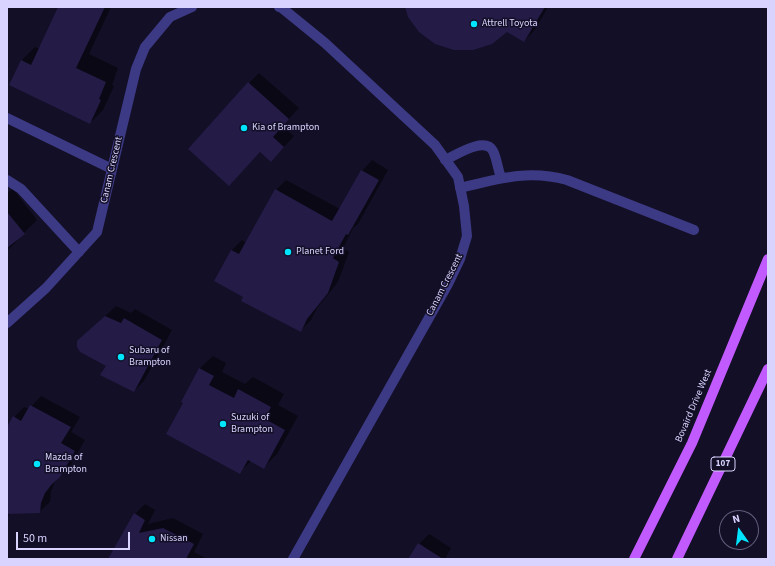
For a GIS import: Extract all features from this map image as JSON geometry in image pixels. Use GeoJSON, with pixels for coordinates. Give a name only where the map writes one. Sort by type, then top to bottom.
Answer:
{"type":"FeatureCollection","features":[{"type":"Feature","properties":{"kind":"main road","name":"Bovaird Drive West"},"geometry":{"type":"LineString","coordinates":[[634,559],[692,443],[768,259]]}},
{"type":"Feature","properties":{"kind":"main road","name":"107"},"geometry":{"type":"LineString","coordinates":[[677,559],[768,369]]}},
{"type":"Feature","properties":{"kind":"street","name":"Canam Crescent"},"geometry":{"type":"LineString","coordinates":[[7,323],[46,288],[97,232],[136,69],[145,47],[170,17],[192,7]]}},
{"type":"Feature","properties":{"kind":"street","name":"Canam Crescent"},"geometry":{"type":"LineString","coordinates":[[281,7],[325,43],[435,145],[458,177],[468,236],[460,259],[444,290],[293,559]]}},
{"type":"Feature","properties":{"kind":"street"},"geometry":{"type":"LineString","coordinates":[[7,118],[112,170]]}},
{"type":"Feature","properties":{"kind":"street"},"geometry":{"type":"LineString","coordinates":[[445,160],[473,146],[486,145],[493,151],[501,178]]}},
{"type":"Feature","properties":{"kind":"street"},"geometry":{"type":"LineString","coordinates":[[460,188],[514,176],[533,174],[551,176],[567,180],[694,230]]}},
{"type":"Feature","properties":{"kind":"street"},"geometry":{"type":"LineString","coordinates":[[7,180],[21,189],[79,252]]}},
{"type":"Feature","properties":{"kind":"building"},"geometry":{"type":"Polygon","coordinates":[[[58,7],[105,7],[76,68],[106,82],[99,99],[101,100],[90,124],[9,85],[21,60],[31,65],[58,7]]]}},
{"type":"Feature","properties":{"kind":"building","name":"Attrell Toyota"},"geometry":{"type":"Polygon","coordinates":[[[405,7],[545,7],[524,42],[507,32],[492,44],[473,50],[454,50],[435,44],[419,32],[408,17],[405,7]]]}},
{"type":"Feature","properties":{"kind":"building","name":"Kia of Brampton"},"geometry":{"type":"Polygon","coordinates":[[[248,82],[289,119],[273,137],[284,147],[271,162],[260,152],[229,186],[188,149],[248,82]]]}},
{"type":"Feature","properties":{"kind":"building","name":"Planet Ford"},"geometry":{"type":"Polygon","coordinates":[[[361,170],[379,180],[348,235],[346,234],[333,258],[339,262],[328,293],[307,319],[301,332],[241,301],[243,297],[214,281],[231,250],[239,254],[275,189],[332,221],[361,170]]]}},
{"type":"Feature","properties":{"kind":"building"},"geometry":{"type":"Polygon","coordinates":[[[7,212],[25,234],[7,248],[7,212]]]}},
{"type":"Feature","properties":{"kind":"building","name":"Subaru of Brampton"},"geometry":{"type":"Polygon","coordinates":[[[105,316],[121,323],[124,318],[162,340],[134,392],[100,375],[106,366],[80,352],[77,347],[77,341],[105,316]]]}},
{"type":"Feature","properties":{"kind":"building","name":"Suzuki of Brampton"},"geometry":{"type":"Polygon","coordinates":[[[199,368],[214,376],[209,385],[234,398],[238,389],[271,407],[265,419],[285,430],[264,469],[248,460],[240,474],[166,434],[183,403],[181,402],[199,368]]]}},
{"type":"Feature","properties":{"kind":"building","name":"Mazda of Brampton"},"geometry":{"type":"Polygon","coordinates":[[[30,405],[71,427],[61,443],[75,451],[60,477],[45,493],[41,503],[40,513],[7,514],[7,427],[13,416],[21,421],[30,405]]]}},
{"type":"Feature","properties":{"kind":"building","name":"Nissan"},"geometry":{"type":"Polygon","coordinates":[[[134,513],[145,520],[139,533],[163,528],[194,544],[186,559],[108,559],[134,513]]]}},
{"type":"Feature","properties":{"kind":"building"},"geometry":{"type":"Polygon","coordinates":[[[418,543],[443,559],[408,559],[418,543]]]}},
{"type":"Feature","properties":{"kind":"place","name":"Attrell Toyota"},"geometry":{"type":"Point","coordinates":[474,24]}},
{"type":"Feature","properties":{"kind":"place","name":"Kia of Brampton"},"geometry":{"type":"Point","coordinates":[244,128]}},
{"type":"Feature","properties":{"kind":"place","name":"Planet Ford"},"geometry":{"type":"Point","coordinates":[288,252]}},
{"type":"Feature","properties":{"kind":"place","name":"Subaru of Brampton"},"geometry":{"type":"Point","coordinates":[121,357]}},
{"type":"Feature","properties":{"kind":"place","name":"Suzuki of Brampton"},"geometry":{"type":"Point","coordinates":[223,424]}},
{"type":"Feature","properties":{"kind":"place","name":"Mazda of Brampton"},"geometry":{"type":"Point","coordinates":[37,464]}},
{"type":"Feature","properties":{"kind":"place","name":"Nissan"},"geometry":{"type":"Point","coordinates":[152,539]}}]}
